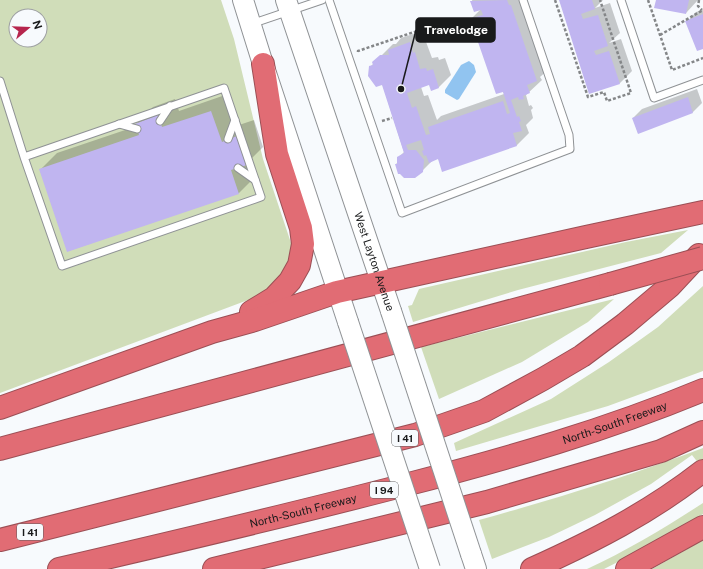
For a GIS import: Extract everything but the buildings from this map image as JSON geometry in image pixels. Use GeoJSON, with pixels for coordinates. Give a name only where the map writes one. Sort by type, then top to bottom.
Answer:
{"type":"FeatureCollection","features":[{"type":"Feature","properties":{"kind":"highway"},"geometry":{"type":"LineString","coordinates":[[212,332],[255,310],[274,298],[290,281],[299,265],[303,244],[301,228],[277,154],[263,64]]}},
{"type":"Feature","properties":{"kind":"highway"},"geometry":{"type":"LineString","coordinates":[[0,408],[212,332],[255,320],[338,292],[586,237],[698,214]]}},
{"type":"Feature","properties":{"kind":"highway","name":"I 41"},"geometry":{"type":"LineString","coordinates":[[0,540],[415,435],[484,411],[582,356],[626,324],[670,286],[703,251]]}},
{"type":"Feature","properties":{"kind":"highway"},"geometry":{"type":"LineString","coordinates":[[0,450],[703,258]]}},
{"type":"Feature","properties":{"kind":"highway","name":"North-South Freeway"},"geometry":{"type":"LineString","coordinates":[[59,569],[321,507],[482,465],[664,406],[703,390]]}},
{"type":"Feature","properties":{"kind":"highway"},"geometry":{"type":"LineString","coordinates":[[214,569],[487,502],[661,451],[703,432]]}},
{"type":"Feature","properties":{"kind":"highway"},"geometry":{"type":"LineString","coordinates":[[532,569],[583,546],[639,516],[703,471]]}},
{"type":"Feature","properties":{"kind":"highway"},"geometry":{"type":"LineString","coordinates":[[627,569],[703,527]]}},
{"type":"Feature","properties":{"kind":"main road"},"geometry":{"type":"LineString","coordinates":[[243,0],[430,569]]}},
{"type":"Feature","properties":{"kind":"main road","name":"West Layton Avenue"},"geometry":{"type":"LineString","coordinates":[[288,5],[476,569]]}},
{"type":"Feature","properties":{"kind":"lane"},"geometry":{"type":"LineString","coordinates":[[251,24],[288,5],[322,0]]}},
{"type":"Feature","properties":{"kind":"lane"},"geometry":{"type":"LineString","coordinates":[[329,0],[402,213],[570,149],[569,135],[523,0]]}},
{"type":"Feature","properties":{"kind":"lane"},"geometry":{"type":"LineString","coordinates":[[621,0],[654,98],[703,80]]}},
{"type":"Feature","properties":{"kind":"lane"},"geometry":{"type":"LineString","coordinates":[[0,81],[24,157],[62,266],[261,197],[224,88],[24,157]]}},
{"type":"Feature","properties":{"kind":"lane"},"geometry":{"type":"LineString","coordinates":[[160,121],[171,106]]}},
{"type":"Feature","properties":{"kind":"lane"},"geometry":{"type":"LineString","coordinates":[[228,139],[235,120]]}},
{"type":"Feature","properties":{"kind":"lane"},"geometry":{"type":"LineString","coordinates":[[119,124],[137,129]]}},
{"type":"Feature","properties":{"kind":"lane"},"geometry":{"type":"LineString","coordinates":[[238,168],[255,180]]}},
{"type":"Feature","properties":{"kind":"path"},"geometry":{"type":"LineString","coordinates":[[554,0],[588,98],[604,92],[607,101],[631,93],[600,0]]}},
{"type":"Feature","properties":{"kind":"path"},"geometry":{"type":"LineString","coordinates":[[648,0],[672,70],[703,58]]}},
{"type":"Feature","properties":{"kind":"path"},"geometry":{"type":"LineString","coordinates":[[660,35],[703,10],[698,6],[699,0]]}},
{"type":"Feature","properties":{"kind":"path"},"geometry":{"type":"LineString","coordinates":[[360,58],[358,51],[420,30]]}},
{"type":"Feature","properties":{"kind":"path"},"geometry":{"type":"LineString","coordinates":[[380,115],[382,122],[392,118]]}},
{"type":"Feature","properties":{"kind":"green space"},"geometry":{"type":"Polygon","coordinates":[[[0,0],[221,0],[234,39],[263,159],[292,246],[289,269],[256,300],[248,300],[0,393],[0,0]]]}},
{"type":"Feature","properties":{"kind":"green space"},"geometry":{"type":"Polygon","coordinates":[[[688,230],[661,253],[518,290],[413,322],[408,306],[412,305],[419,289],[626,242],[688,230]]]}},
{"type":"Feature","properties":{"kind":"green space"},"geometry":{"type":"Polygon","coordinates":[[[703,286],[703,371],[608,406],[456,451],[454,443],[551,399],[609,362],[658,327],[703,286]]]}},
{"type":"Feature","properties":{"kind":"green space"},"geometry":{"type":"Polygon","coordinates":[[[614,299],[588,322],[522,362],[439,399],[421,347],[614,299]]]}},
{"type":"Feature","properties":{"kind":"green space"},"geometry":{"type":"Polygon","coordinates":[[[703,448],[703,469],[692,455],[651,484],[595,515],[549,537],[492,559],[479,520],[592,487],[703,448]]]}},
{"type":"Feature","properties":{"kind":"green space"},"geometry":{"type":"Polygon","coordinates":[[[703,503],[703,514],[649,546],[604,569],[587,569],[646,538],[703,503]]]}},
{"type":"Feature","properties":{"kind":"green space"},"geometry":{"type":"Polygon","coordinates":[[[703,540],[703,569],[652,569],[703,540]]]}},
{"type":"Feature","properties":{"kind":"water"},"geometry":{"type":"Polygon","coordinates":[[[469,61],[474,65],[476,72],[457,100],[445,93],[445,90],[461,65],[469,61]]]}},
{"type":"Feature","properties":{"kind":"place","name":"Travelodge"},"geometry":{"type":"Point","coordinates":[401,89]}}]}
